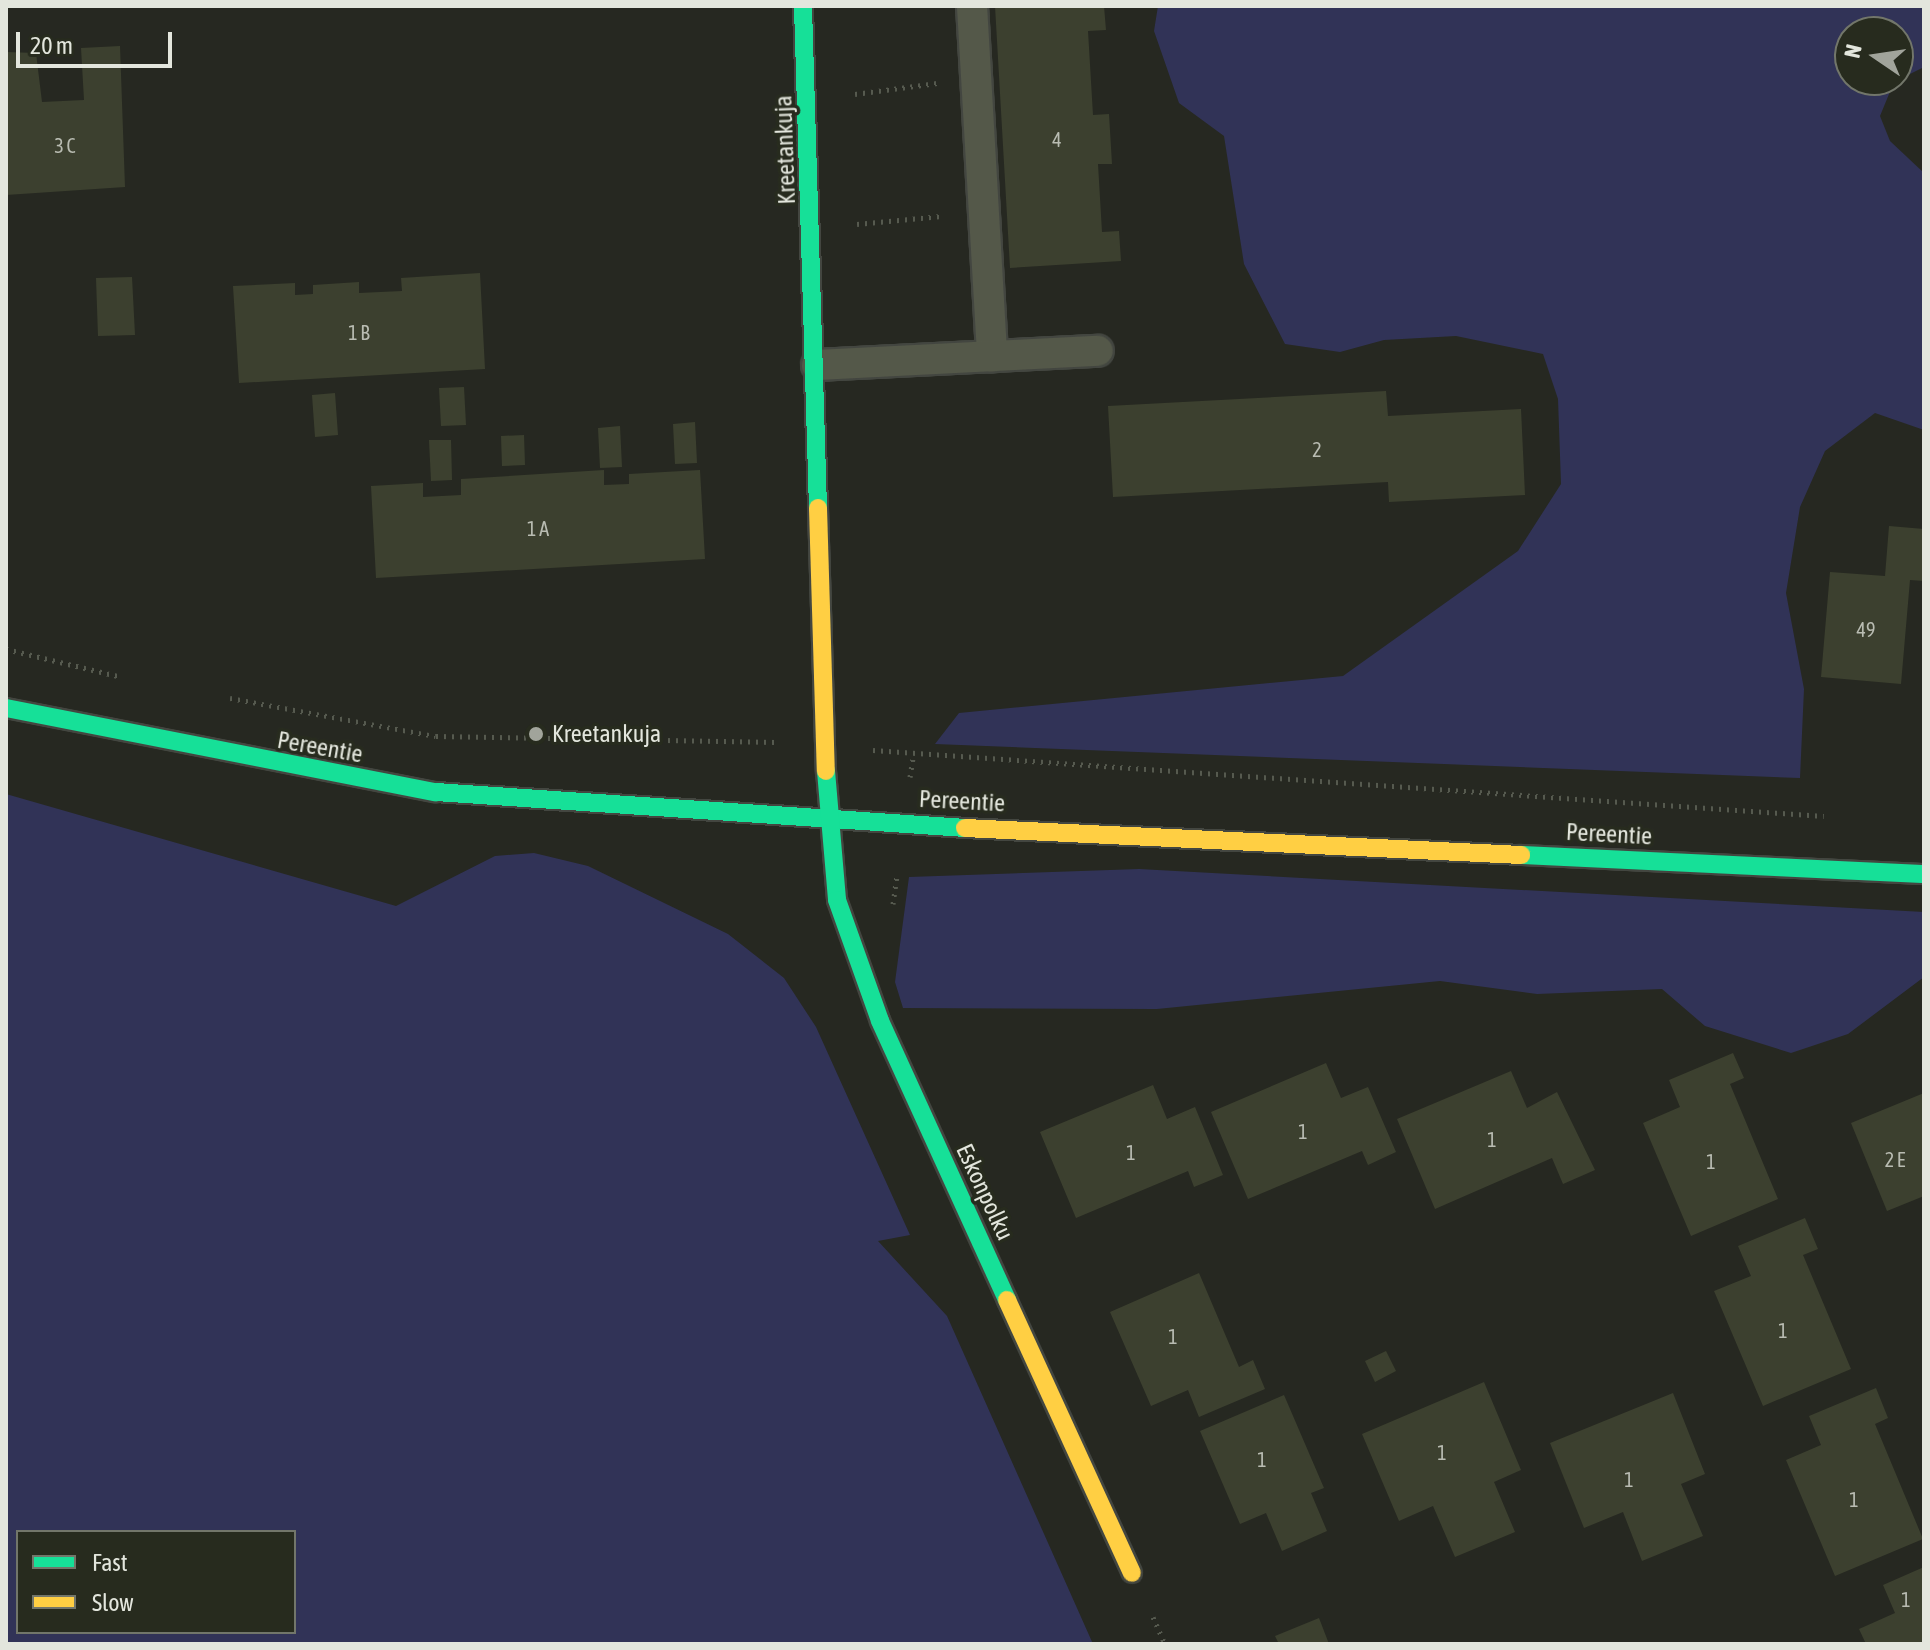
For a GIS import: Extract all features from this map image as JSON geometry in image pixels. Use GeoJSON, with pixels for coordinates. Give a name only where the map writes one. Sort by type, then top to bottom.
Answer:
{"type":"FeatureCollection","features":[{"type":"Feature","properties":{"kind":"street","name":"Kreetankuja"},"geometry":{"type":"LineString","coordinates":[[803,6],[830,741],[828,821]]}},
{"type":"Feature","properties":{"kind":"street","name":"Pereentie"},"geometry":{"type":"LineString","coordinates":[[6,708],[436,792],[828,821],[902,822],[1924,874]]}},
{"type":"Feature","properties":{"kind":"street","name":"Eskonpolku"},"geometry":{"type":"LineString","coordinates":[[828,821],[841,919],[880,1021],[1132,1573]]}},
{"type":"Feature","properties":{"kind":"lane"},"geometry":{"type":"LineString","coordinates":[[972,6],[992,356]]}},
{"type":"Feature","properties":{"kind":"lane"},"geometry":{"type":"LineString","coordinates":[[817,365],[1098,351]]}},
{"type":"Feature","properties":{"kind":"path"},"geometry":{"type":"LineString","coordinates":[[807,100],[976,79]]}},
{"type":"Feature","properties":{"kind":"path"},"geometry":{"type":"LineString","coordinates":[[812,229],[983,212]]}},
{"type":"Feature","properties":{"kind":"path"},"geometry":{"type":"LineString","coordinates":[[6,649],[136,680]]}},
{"type":"Feature","properties":{"kind":"path"},"geometry":{"type":"LineString","coordinates":[[212,694],[436,736],[830,741],[913,759],[1833,816]]}},
{"type":"Feature","properties":{"kind":"path"},"geometry":{"type":"LineString","coordinates":[[892,916],[902,822],[913,759]]}},
{"type":"Feature","properties":{"kind":"shaded area"},"geometry":{"type":"Polygon","coordinates":[[[1158,6],[1924,6],[1924,67],[1914,72],[1914,16],[1834,16],[1834,96],[1888,96],[1880,116],[1890,141],[1924,173],[1924,430],[1875,413],[1825,451],[1800,507],[1786,593],[1804,689],[1800,778],[935,744],[959,713],[1343,676],[1518,551],[1561,484],[1558,399],[1543,354],[1456,336],[1384,340],[1340,352],[1285,344],[1244,264],[1224,136],[1179,103],[1154,31],[1158,6]]]}},
{"type":"Feature","properties":{"kind":"shaded area"},"geometry":{"type":"Polygon","coordinates":[[[6,794],[396,906],[495,856],[534,853],[588,866],[728,934],[784,978],[816,1027],[910,1235],[878,1241],[947,1316],[1093,1644],[6,1644],[6,794]]]}},
{"type":"Feature","properties":{"kind":"shaded area"},"geometry":{"type":"Polygon","coordinates":[[[1139,869],[1924,912],[1924,977],[1848,1034],[1791,1053],[1705,1026],[1662,989],[1537,994],[1440,981],[1157,1009],[903,1008],[895,982],[909,877],[1139,869]]]}},
{"type":"Feature","properties":{"kind":"building"},"geometry":{"type":"Polygon","coordinates":[[[995,6],[1104,6],[1106,30],[1088,31],[1093,115],[1109,114],[1112,164],[1098,164],[1102,232],[1119,231],[1121,261],[1010,268],[995,6]]]}},
{"type":"Feature","properties":{"kind":"building"},"geometry":{"type":"Polygon","coordinates":[[[120,46],[125,187],[6,195],[6,52],[36,53],[42,102],[84,100],[81,48],[120,46]]]}},
{"type":"Feature","properties":{"kind":"building"},"geometry":{"type":"Polygon","coordinates":[[[480,273],[485,369],[239,383],[233,286],[295,283],[295,295],[313,294],[313,285],[359,282],[359,293],[402,291],[401,278],[480,273]]]}},
{"type":"Feature","properties":{"kind":"building"},"geometry":{"type":"Polygon","coordinates":[[[132,277],[135,335],[98,336],[96,278],[132,277]]]}},
{"type":"Feature","properties":{"kind":"building"},"geometry":{"type":"Polygon","coordinates":[[[464,387],[466,425],[441,426],[439,388],[464,387]]]}},
{"type":"Feature","properties":{"kind":"building"},"geometry":{"type":"Polygon","coordinates":[[[1386,391],[1388,416],[1521,409],[1525,495],[1389,502],[1388,482],[1113,497],[1108,406],[1386,391]]]}},
{"type":"Feature","properties":{"kind":"building"},"geometry":{"type":"Polygon","coordinates":[[[335,393],[338,435],[315,437],[312,395],[335,393]]]}},
{"type":"Feature","properties":{"kind":"building"},"geometry":{"type":"Polygon","coordinates":[[[695,422],[697,463],[675,464],[673,424],[695,422]]]}},
{"type":"Feature","properties":{"kind":"building"},"geometry":{"type":"Polygon","coordinates":[[[620,426],[622,467],[600,468],[598,428],[620,426]]]}},
{"type":"Feature","properties":{"kind":"building"},"geometry":{"type":"Polygon","coordinates":[[[524,435],[525,465],[502,466],[501,436],[524,435]]]}},
{"type":"Feature","properties":{"kind":"building"},"geometry":{"type":"Polygon","coordinates":[[[429,440],[451,440],[452,480],[431,481],[429,440]]]}},
{"type":"Feature","properties":{"kind":"building"},"geometry":{"type":"Polygon","coordinates":[[[604,470],[604,485],[629,484],[629,474],[700,470],[705,559],[376,578],[371,486],[423,483],[423,497],[461,495],[461,479],[604,470]]]}},
{"type":"Feature","properties":{"kind":"building"},"geometry":{"type":"Polygon","coordinates":[[[1889,526],[1924,529],[1924,581],[1910,580],[1901,684],[1821,677],[1830,572],[1885,576],[1889,526]]]}},
{"type":"Feature","properties":{"kind":"building"},"geometry":{"type":"Polygon","coordinates":[[[1733,1053],[1744,1078],[1730,1084],[1778,1199],[1691,1236],[1643,1123],[1680,1107],[1669,1080],[1733,1053]]]}},
{"type":"Feature","properties":{"kind":"building"},"geometry":{"type":"Polygon","coordinates":[[[1326,1063],[1341,1098],[1368,1087],[1396,1152],[1368,1165],[1362,1151],[1248,1199],[1211,1112],[1326,1063]]]}},
{"type":"Feature","properties":{"kind":"building"},"geometry":{"type":"Polygon","coordinates":[[[1511,1071],[1527,1108],[1557,1092],[1595,1170],[1563,1184],[1552,1158],[1435,1209],[1397,1119],[1511,1071]]]}},
{"type":"Feature","properties":{"kind":"building"},"geometry":{"type":"Polygon","coordinates":[[[1153,1085],[1167,1119],[1195,1107],[1223,1175],[1194,1187],[1188,1171],[1076,1218],[1040,1132],[1153,1085]]]}},
{"type":"Feature","properties":{"kind":"building"},"geometry":{"type":"Polygon","coordinates":[[[1924,1093],[1924,1196],[1887,1211],[1851,1123],[1924,1093]]]}},
{"type":"Feature","properties":{"kind":"building"},"geometry":{"type":"Polygon","coordinates":[[[1805,1218],[1818,1249],[1803,1255],[1851,1369],[1763,1406],[1714,1291],[1751,1276],[1738,1246],[1805,1218]]]}},
{"type":"Feature","properties":{"kind":"building"},"geometry":{"type":"Polygon","coordinates":[[[1199,1273],[1239,1367],[1253,1360],[1265,1389],[1199,1417],[1188,1390],[1151,1406],[1110,1312],[1199,1273]]]}},
{"type":"Feature","properties":{"kind":"building"},"geometry":{"type":"Polygon","coordinates":[[[1386,1351],[1396,1371],[1375,1382],[1365,1361],[1386,1351]]]}},
{"type":"Feature","properties":{"kind":"building"},"geometry":{"type":"Polygon","coordinates":[[[1484,1382],[1521,1470],[1494,1482],[1515,1532],[1455,1557],[1433,1506],[1399,1521],[1362,1434],[1484,1382]]]}},
{"type":"Feature","properties":{"kind":"building"},"geometry":{"type":"Polygon","coordinates":[[[1876,1388],[1888,1418],[1875,1424],[1923,1539],[1835,1576],[1786,1460],[1821,1445],[1809,1416],[1876,1388]]]}},
{"type":"Feature","properties":{"kind":"building"},"geometry":{"type":"Polygon","coordinates":[[[1673,1393],[1705,1474],[1681,1484],[1703,1536],[1642,1561],[1623,1512],[1584,1528],[1550,1443],[1673,1393]]]}},
{"type":"Feature","properties":{"kind":"building"},"geometry":{"type":"Polygon","coordinates":[[[1284,1395],[1324,1488],[1311,1493],[1327,1531],[1282,1551],[1266,1513],[1240,1524],[1200,1431],[1284,1395]]]}},
{"type":"Feature","properties":{"kind":"building"},"geometry":{"type":"Polygon","coordinates":[[[1924,1567],[1924,1644],[1866,1644],[1859,1629],[1895,1613],[1883,1585],[1924,1567]]]}},
{"type":"Feature","properties":{"kind":"building"},"geometry":{"type":"Polygon","coordinates":[[[1319,1618],[1329,1644],[1279,1644],[1275,1636],[1319,1618]]]}},
{"type":"Feature","properties":{"kind":"traffic: fast"},"geometry":{"type":"LineString","coordinates":[[803,6],[818,508]]}},
{"type":"Feature","properties":{"kind":"traffic: fast"},"geometry":{"type":"LineString","coordinates":[[6,708],[436,792],[965,828]]}},
{"type":"Feature","properties":{"kind":"traffic: fast"},"geometry":{"type":"LineString","coordinates":[[826,771],[837,900],[880,1021],[1007,1300]]}},
{"type":"Feature","properties":{"kind":"traffic: fast"},"geometry":{"type":"LineString","coordinates":[[1521,855],[1924,874]]}},
{"type":"Feature","properties":{"kind":"traffic: slow"},"geometry":{"type":"LineString","coordinates":[[818,508],[826,771]]}},
{"type":"Feature","properties":{"kind":"traffic: slow"},"geometry":{"type":"LineString","coordinates":[[965,828],[1521,855]]}},
{"type":"Feature","properties":{"kind":"traffic: slow"},"geometry":{"type":"LineString","coordinates":[[1007,1300],[1132,1573]]}},
{"type":"Feature","properties":{"kind":"place","name":"Kreetankuja"},"geometry":{"type":"Point","coordinates":[536,734]}}]}
